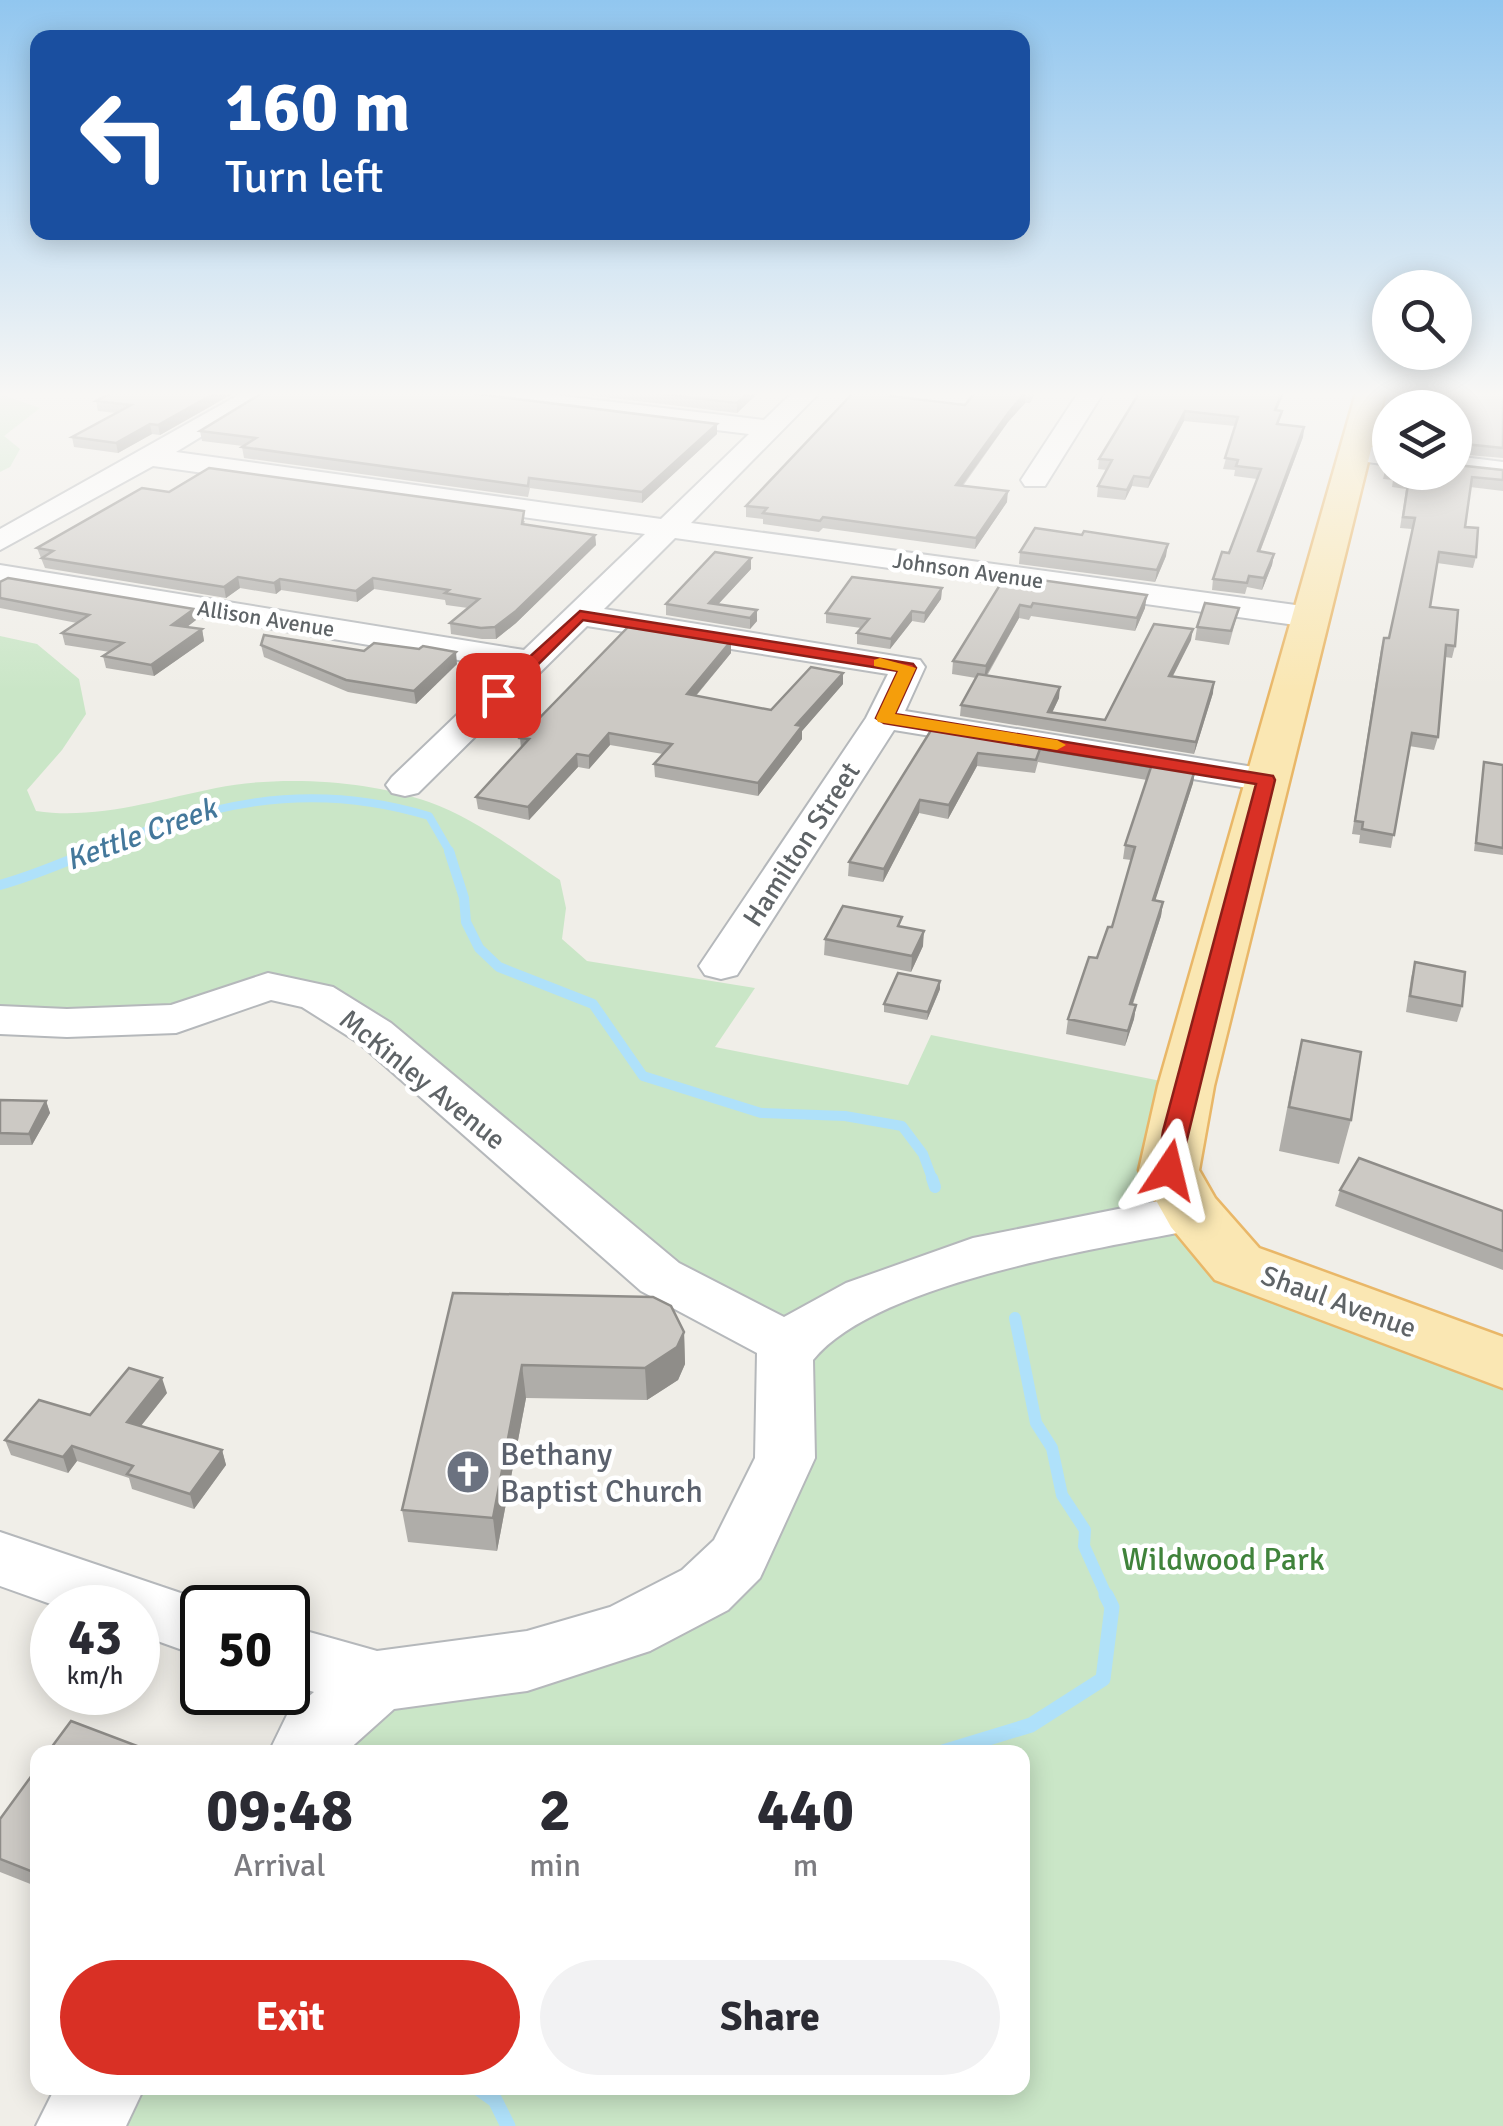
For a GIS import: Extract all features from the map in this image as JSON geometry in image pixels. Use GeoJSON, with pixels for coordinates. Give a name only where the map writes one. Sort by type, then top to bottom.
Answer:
{"type":"FeatureCollection","features":[{"type":"Feature","properties":{"kind":"main road","name":"Shaul Avenue"},"geometry":{"type":"LineString","coordinates":[[1358,492],[1310,617],[1175,1131],[1169,1170],[1194,1212],[1237,1264],[1503,1363]]}},
{"type":"Feature","properties":{"kind":"street"},"geometry":{"type":"LineString","coordinates":[[0,541],[86,492]]}},
{"type":"Feature","properties":{"kind":"street","name":"Johnson Avenue"},"geometry":{"type":"LineString","coordinates":[[411,492],[1310,617]]}},
{"type":"Feature","properties":{"kind":"street"},"geometry":{"type":"LineString","coordinates":[[405,785],[706,492]]}},
{"type":"Feature","properties":{"kind":"street","name":"Allison Avenue"},"geometry":{"type":"LineString","coordinates":[[0,574],[532,662]]}},
{"type":"Feature","properties":{"kind":"street","name":"Hamilton Street"},"geometry":{"type":"LineString","coordinates":[[580,615],[908,668],[884,718],[721,966]]}},
{"type":"Feature","properties":{"kind":"street"},"geometry":{"type":"LineString","coordinates":[[884,718],[1266,780]]}},
{"type":"Feature","properties":{"kind":"street","name":"McKinley Avenue"},"geometry":{"type":"LineString","coordinates":[[0,1020],[176,1020],[268,986],[317,997],[375,1033],[660,1277],[792,1346]]}},
{"type":"Feature","properties":{"kind":"street"},"geometry":{"type":"LineString","coordinates":[[310,1661],[377,1681],[527,1660],[626,1631],[705,1590],[737,1558],[785,1458],[784,1356],[808,1327],[866,1297],[992,1251],[1194,1212]]}},
{"type":"Feature","properties":{"kind":"street"},"geometry":{"type":"LineString","coordinates":[[0,1559],[180,1620]]}},
{"type":"Feature","properties":{"kind":"street"},"geometry":{"type":"LineString","coordinates":[[308,1745],[377,1681]]}},
{"type":"Feature","properties":{"kind":"street"},"geometry":{"type":"LineString","coordinates":[[78,2126],[98,2095]]}},
{"type":"Feature","properties":{"kind":"green space","name":"Wildwood Park"},"geometry":{"type":"Polygon","coordinates":[[[0,636],[37,644],[79,679],[86,714],[62,750],[27,790],[36,811],[104,811],[216,788],[268,782],[352,784],[405,795],[463,817],[560,880],[566,908],[562,939],[587,961],[755,988],[715,1047],[908,1085],[931,1035],[1186,1086],[1175,1131],[1237,1264],[1503,1377],[1503,2126],[78,2126],[98,2095],[1030,2095],[1030,1745],[308,1745],[312,1738],[527,1661],[737,1559],[782,1373],[725,1308],[375,1033],[268,986],[176,1019],[0,1020],[0,636]]]}},
{"type":"Feature","properties":{"kind":"building"},"geometry":{"type":"Polygon","coordinates":[[[135,492],[386,492],[524,511],[522,524],[595,535],[516,611],[495,627],[481,628],[450,623],[479,599],[445,593],[449,590],[373,578],[356,591],[238,577],[224,587],[42,558],[53,551],[37,548],[135,492]]]}},
{"type":"Feature","properties":{"kind":"building"},"geometry":{"type":"Polygon","coordinates":[[[759,492],[1007,492],[976,538],[823,517],[820,521],[763,513],[767,508],[746,506],[759,492]]]}},
{"type":"Feature","properties":{"kind":"building"},"geometry":{"type":"Polygon","coordinates":[[[1252,492],[1280,492],[1258,551],[1274,554],[1264,578],[1249,576],[1247,583],[1213,579],[1222,552],[1229,553],[1252,492]]]}},
{"type":"Feature","properties":{"kind":"building"},"geometry":{"type":"Polygon","coordinates":[[[1407,492],[1470,492],[1465,527],[1478,528],[1476,557],[1439,552],[1430,607],[1458,610],[1455,646],[1446,645],[1438,737],[1412,733],[1394,835],[1362,829],[1363,822],[1355,821],[1384,638],[1389,638],[1415,518],[1403,517],[1407,492]]]}},
{"type":"Feature","properties":{"kind":"building"},"geometry":{"type":"Polygon","coordinates":[[[1035,528],[1168,544],[1157,570],[1020,552],[1035,528]]]}},
{"type":"Feature","properties":{"kind":"building"},"geometry":{"type":"Polygon","coordinates":[[[715,552],[751,558],[709,603],[757,610],[750,618],[666,604],[715,552]]]}},
{"type":"Feature","properties":{"kind":"building"},"geometry":{"type":"Polygon","coordinates":[[[1006,575],[1147,595],[1137,618],[1033,603],[1031,607],[1020,605],[986,666],[953,661],[1006,575]]]}},
{"type":"Feature","properties":{"kind":"building"},"geometry":{"type":"Polygon","coordinates":[[[852,577],[942,588],[925,613],[912,611],[891,639],[857,633],[869,619],[826,613],[852,577]]]}},
{"type":"Feature","properties":{"kind":"building"},"geometry":{"type":"Polygon","coordinates":[[[8,578],[194,609],[172,625],[202,629],[151,665],[103,656],[123,643],[62,633],[89,615],[0,598],[0,582],[8,578]]]}},
{"type":"Feature","properties":{"kind":"building"},"geometry":{"type":"Polygon","coordinates":[[[1205,603],[1239,608],[1231,631],[1197,627],[1205,603]]]}},
{"type":"Feature","properties":{"kind":"building"},"geometry":{"type":"Polygon","coordinates":[[[1154,624],[1193,629],[1169,676],[1214,682],[1196,742],[961,705],[978,674],[1060,687],[1048,712],[1105,720],[1154,624]]]}},
{"type":"Feature","properties":{"kind":"building"},"geometry":{"type":"Polygon","coordinates":[[[630,625],[731,641],[687,694],[771,710],[811,667],[843,673],[796,725],[802,726],[758,783],[654,764],[672,744],[609,733],[589,756],[577,754],[528,807],[476,797],[529,739],[520,738],[630,625]]]}},
{"type":"Feature","properties":{"kind":"building"},"geometry":{"type":"Polygon","coordinates":[[[264,635],[364,651],[374,643],[456,652],[414,691],[346,680],[261,645],[264,635]]]}},
{"type":"Feature","properties":{"kind":"building"},"geometry":{"type":"Polygon","coordinates":[[[933,727],[1195,770],[1153,900],[1163,902],[1130,1004],[1136,1005],[1128,1031],[1068,1019],[1089,957],[1097,958],[1108,927],[1112,927],[1135,847],[1125,845],[1151,767],[1040,749],[1036,760],[978,753],[949,805],[920,800],[884,869],[849,862],[933,727]]]}},
{"type":"Feature","properties":{"kind":"building"},"geometry":{"type":"Polygon","coordinates":[[[1484,762],[1503,765],[1503,848],[1476,843],[1484,762]]]}},
{"type":"Feature","properties":{"kind":"building"},"geometry":{"type":"Polygon","coordinates":[[[843,906],[902,917],[898,926],[924,931],[912,956],[825,939],[843,906]]]}},
{"type":"Feature","properties":{"kind":"building"},"geometry":{"type":"Polygon","coordinates":[[[1415,962],[1465,972],[1462,1006],[1410,996],[1415,962]]]}},
{"type":"Feature","properties":{"kind":"building"},"geometry":{"type":"Polygon","coordinates":[[[898,973],[940,981],[928,1012],[884,1004],[898,973]]]}},
{"type":"Feature","properties":{"kind":"building"},"geometry":{"type":"Polygon","coordinates":[[[1302,1040],[1361,1052],[1351,1120],[1289,1107],[1302,1040]]]}},
{"type":"Feature","properties":{"kind":"building"},"geometry":{"type":"Polygon","coordinates":[[[0,1100],[46,1101],[29,1134],[0,1133],[0,1100]]]}},
{"type":"Feature","properties":{"kind":"building"},"geometry":{"type":"Polygon","coordinates":[[[1359,1158],[1503,1211],[1503,1251],[1340,1190],[1359,1158]]]}},
{"type":"Feature","properties":{"kind":"building","name":"Bethany Baptist Church"},"geometry":{"type":"Polygon","coordinates":[[[453,1293],[653,1297],[671,1306],[684,1332],[677,1347],[645,1368],[522,1365],[493,1518],[402,1510],[453,1293]]]}},
{"type":"Feature","properties":{"kind":"building"},"geometry":{"type":"Polygon","coordinates":[[[129,1368],[162,1378],[127,1422],[222,1450],[190,1494],[127,1474],[133,1466],[72,1446],[63,1457],[5,1440],[39,1400],[90,1415],[129,1368]]]}},
{"type":"Feature","properties":{"kind":"building"},"geometry":{"type":"Polygon","coordinates":[[[71,1721],[135,1745],[53,1745],[71,1721]]]}},
{"type":"Feature","properties":{"kind":"building"},"geometry":{"type":"Polygon","coordinates":[[[30,1778],[30,1871],[0,1859],[0,1819],[30,1778]]]}},
{"type":"Feature","properties":{"kind":"waterway","name":"Kettle Creek"},"geometry":{"type":"LineString","coordinates":[[86,854],[213,810],[296,798],[339,799],[429,816],[451,854]]}},
{"type":"Feature","properties":{"kind":"waterway","name":"Kettle Creek"},"geometry":{"type":"LineString","coordinates":[[0,885],[92,851]]}},
{"type":"Feature","properties":{"kind":"waterway","name":"Kettle Creek"},"geometry":{"type":"LineString","coordinates":[[449,851],[464,898],[466,922],[479,948],[499,967],[593,1004],[643,1076],[761,1113],[845,1116],[902,1126],[923,1154],[933,1181]]}},
{"type":"Feature","properties":{"kind":"waterway","name":"Kettle Creek"},"geometry":{"type":"LineString","coordinates":[[933,1181],[935,1187]]}},
{"type":"Feature","properties":{"kind":"waterway","name":"Kettle Creek"},"geometry":{"type":"LineString","coordinates":[[1015,1318],[1036,1423],[1052,1448],[1062,1495],[1085,1530],[1084,1546],[1107,1597]]}},
{"type":"Feature","properties":{"kind":"waterway","name":"Kettle Creek"},"geometry":{"type":"LineString","coordinates":[[966,1745],[1031,1725],[1103,1679],[1112,1607],[1107,1597]]}},
{"type":"Feature","properties":{"kind":"waterway","name":"Kettle Creek"},"geometry":{"type":"LineString","coordinates":[[488,2095],[495,2100],[508,2126]]}},
{"type":"Feature","properties":{"kind":"slow traffic"},"geometry":{"type":"LineString","coordinates":[[880,663],[908,668],[884,718],[1057,745]]}},
{"type":"Feature","properties":{"kind":"place","name":"Bethany Baptist Church"},"geometry":{"type":"Point","coordinates":[468,1472]}},
{"type":"Feature","properties":{"kind":"route"},"geometry":{"type":"LineString","coordinates":[[498,695],[580,615],[908,668],[884,718],[1266,780],[1175,1131],[1169,1170]]}}]}
